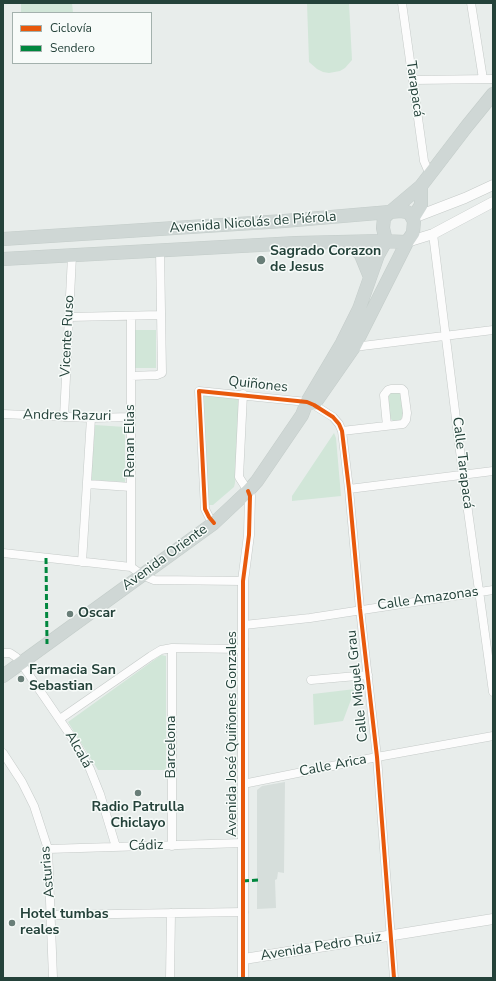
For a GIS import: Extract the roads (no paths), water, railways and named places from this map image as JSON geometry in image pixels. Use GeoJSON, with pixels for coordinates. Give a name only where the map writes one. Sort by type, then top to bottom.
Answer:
{"type":"FeatureCollection","features":[{"type":"Feature","properties":{"kind":"main road"},"geometry":{"type":"LineString","coordinates":[[386,241],[383,225],[384,218],[421,186],[493,94]]}},
{"type":"Feature","properties":{"kind":"main road","name":"Avenida Oriente"},"geometry":{"type":"LineString","coordinates":[[3,676],[214,523],[248,492],[302,415],[354,347],[413,233],[413,218],[421,205],[421,186]]}},
{"type":"Feature","properties":{"kind":"main road","name":"Avenida Nicolás de Piérola"},"geometry":{"type":"LineString","coordinates":[[3,239],[284,221],[401,211],[407,212],[413,218]]}},
{"type":"Feature","properties":{"kind":"main road","name":"Avenida Oriente"},"geometry":{"type":"LineString","coordinates":[[311,403],[359,309],[378,255],[386,241]]}},
{"type":"Feature","properties":{"kind":"main road"},"geometry":{"type":"LineString","coordinates":[[346,242],[355,248],[361,255],[370,277]]}},
{"type":"Feature","properties":{"kind":"main road","name":"Avenida Nicolás de Piérola"},"geometry":{"type":"LineString","coordinates":[[3,259],[346,242],[407,242]]}},
{"type":"Feature","properties":{"kind":"street","name":"Tarapacá"},"geometry":{"type":"LineString","coordinates":[[402,3],[424,161],[426,168],[432,173]]}},
{"type":"Feature","properties":{"kind":"street"},"geometry":{"type":"LineString","coordinates":[[471,3],[483,79]]}},
{"type":"Feature","properties":{"kind":"street"},"geometry":{"type":"LineString","coordinates":[[413,80],[493,80]]}},
{"type":"Feature","properties":{"kind":"street"},"geometry":{"type":"LineString","coordinates":[[413,218],[465,198],[493,185]]}},
{"type":"Feature","properties":{"kind":"street","name":"Avenida Nicolás de Piérola"},"geometry":{"type":"LineString","coordinates":[[407,242],[433,234],[493,202]]}},
{"type":"Feature","properties":{"kind":"street","name":"Calle Tarapacá"},"geometry":{"type":"LineString","coordinates":[[433,234],[478,592],[493,692]]}},
{"type":"Feature","properties":{"kind":"street"},"geometry":{"type":"LineString","coordinates":[[131,376],[157,375],[162,373],[160,251]]}},
{"type":"Feature","properties":{"kind":"street","name":"Vicente Ruso"},"geometry":{"type":"LineString","coordinates":[[64,417],[72,256]]}},
{"type":"Feature","properties":{"kind":"street"},"geometry":{"type":"LineString","coordinates":[[69,317],[161,315]]}},
{"type":"Feature","properties":{"kind":"street","name":"Renan Elias"},"geometry":{"type":"LineString","coordinates":[[131,316],[131,567]]}},
{"type":"Feature","properties":{"kind":"street"},"geometry":{"type":"LineString","coordinates":[[354,347],[493,330]]}},
{"type":"Feature","properties":{"kind":"street"},"geometry":{"type":"LineString","coordinates":[[311,403],[334,418],[342,431],[401,425],[404,424],[406,420],[406,406],[404,391],[402,389],[388,390],[384,394],[387,426]]}},
{"type":"Feature","properties":{"kind":"street","name":"Quiñones"},"geometry":{"type":"LineString","coordinates":[[214,523],[205,509],[199,391],[243,394],[311,403]]}},
{"type":"Feature","properties":{"kind":"street"},"geometry":{"type":"LineString","coordinates":[[243,394],[239,477],[248,492]]}},
{"type":"Feature","properties":{"kind":"street","name":"Andres Razuri"},"geometry":{"type":"LineString","coordinates":[[3,414],[91,418],[131,417]]}},
{"type":"Feature","properties":{"kind":"street"},"geometry":{"type":"LineString","coordinates":[[82,562],[91,418]]}},
{"type":"Feature","properties":{"kind":"street","name":"Calle Miguel Grau"},"geometry":{"type":"LineString","coordinates":[[342,431],[377,757],[394,978]]}},
{"type":"Feature","properties":{"kind":"street"},"geometry":{"type":"LineString","coordinates":[[349,489],[493,471]]}},
{"type":"Feature","properties":{"kind":"street"},"geometry":{"type":"LineString","coordinates":[[87,484],[130,487]]}},
{"type":"Feature","properties":{"kind":"street","name":"Avenida José Quiñones Gonzales"},"geometry":{"type":"LineString","coordinates":[[243,978],[243,581],[249,535],[250,496],[248,492]]}},
{"type":"Feature","properties":{"kind":"street"},"geometry":{"type":"LineString","coordinates":[[3,553],[131,567],[142,575],[154,580],[243,581]]}},
{"type":"Feature","properties":{"kind":"street","name":"Calle Amazonas"},"geometry":{"type":"LineString","coordinates":[[244,625],[310,618],[360,609],[493,590]]}},
{"type":"Feature","properties":{"kind":"street"},"geometry":{"type":"LineString","coordinates":[[60,719],[161,650],[172,648],[244,649]]}},
{"type":"Feature","properties":{"kind":"street","name":"Barcelona"},"geometry":{"type":"LineString","coordinates":[[172,648],[172,846]]}},
{"type":"Feature","properties":{"kind":"street"},"geometry":{"type":"LineString","coordinates":[[3,653],[10,653],[21,663]]}},
{"type":"Feature","properties":{"kind":"street","name":"Alcalá"},"geometry":{"type":"LineString","coordinates":[[21,663],[60,719],[90,769],[106,813],[116,847]]}},
{"type":"Feature","properties":{"kind":"street"},"geometry":{"type":"LineString","coordinates":[[311,680],[368,675]]}},
{"type":"Feature","properties":{"kind":"street","name":"Calle Arica"},"geometry":{"type":"LineString","coordinates":[[243,784],[377,757],[493,736]]}},
{"type":"Feature","properties":{"kind":"street","name":"Asturias"},"geometry":{"type":"LineString","coordinates":[[4,758],[34,806],[48,849],[52,915],[53,978]]}},
{"type":"Feature","properties":{"kind":"street","name":"Cádiz"},"geometry":{"type":"LineString","coordinates":[[48,849],[243,843]]}},
{"type":"Feature","properties":{"kind":"street"},"geometry":{"type":"LineString","coordinates":[[52,915],[244,912]]}},
{"type":"Feature","properties":{"kind":"street"},"geometry":{"type":"LineString","coordinates":[[170,978],[171,913]]}},
{"type":"Feature","properties":{"kind":"street","name":"Avenida Pedro Ruiz"},"geometry":{"type":"LineString","coordinates":[[244,959],[493,919]]}},
{"type":"Feature","properties":{"kind":"place","name":"Sagrado Corazon de Jesus"},"geometry":{"type":"Point","coordinates":[261,260]}},
{"type":"Feature","properties":{"kind":"place","name":"Oscar"},"geometry":{"type":"Point","coordinates":[70,614]}},
{"type":"Feature","properties":{"kind":"place","name":"Farmacia San Sebastian"},"geometry":{"type":"Point","coordinates":[21,679]}},
{"type":"Feature","properties":{"kind":"place","name":"Radio Patrulla Chiclayo"},"geometry":{"type":"Point","coordinates":[138,793]}},
{"type":"Feature","properties":{"kind":"place","name":"Hotel tumbas reales"},"geometry":{"type":"Point","coordinates":[12,923]}}]}
